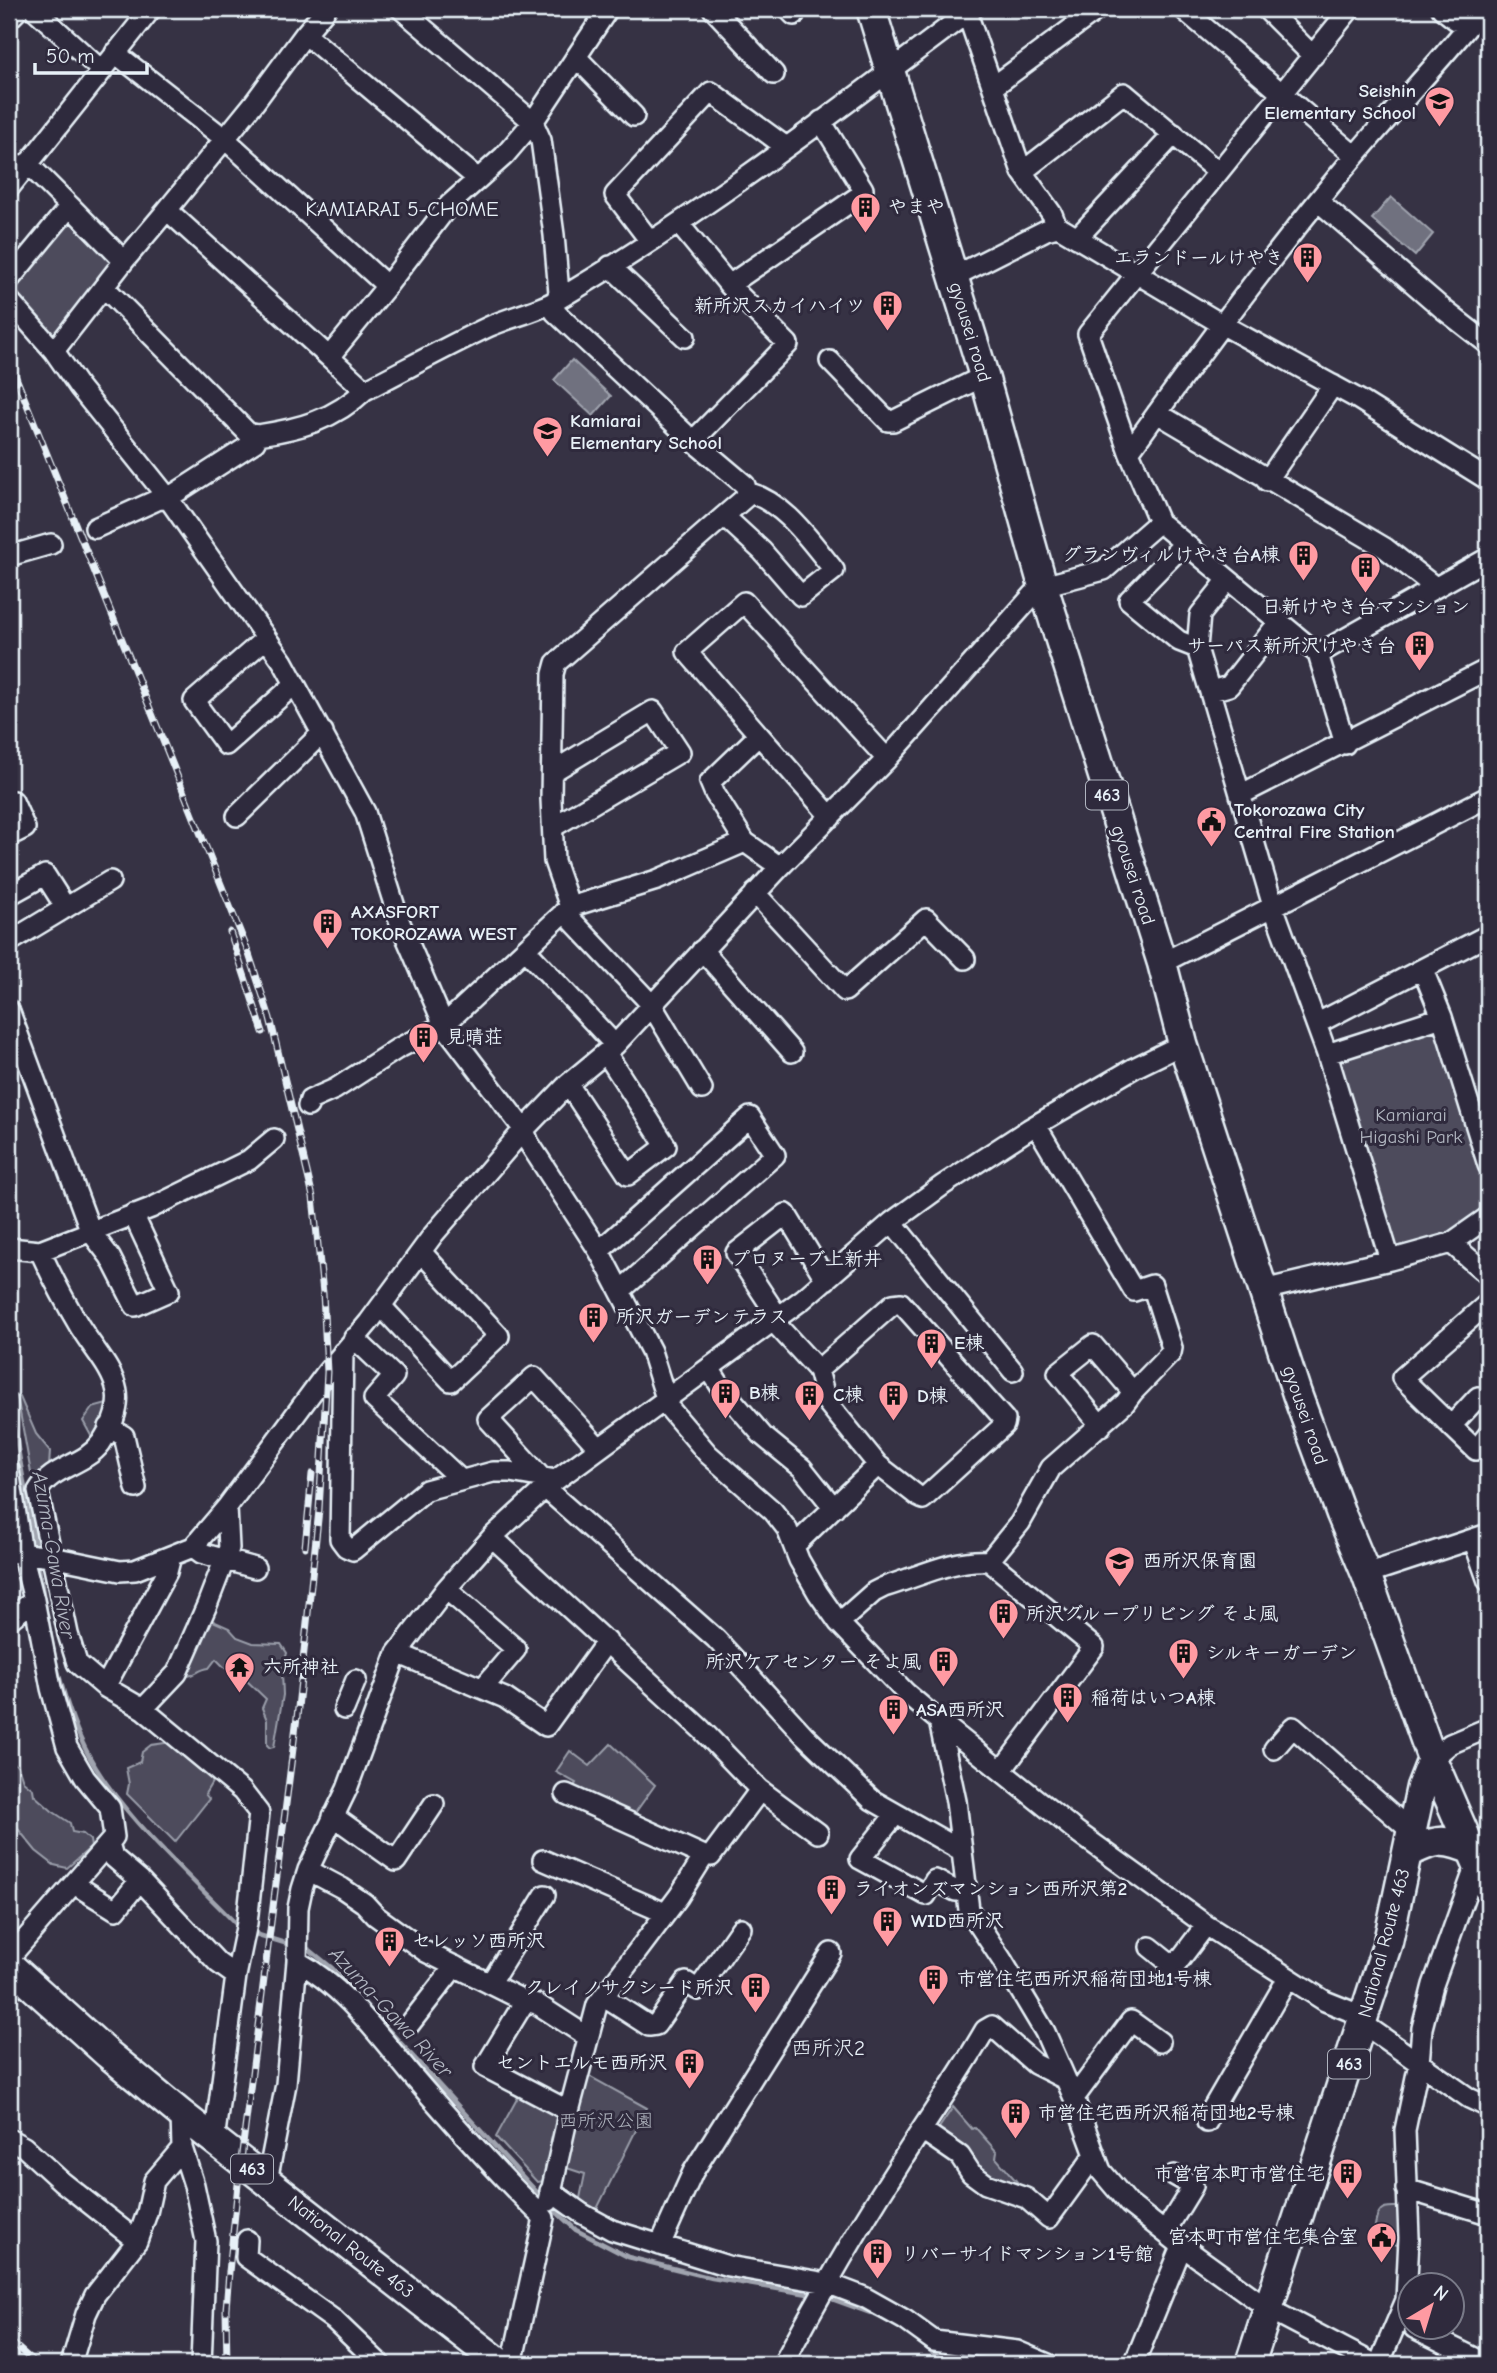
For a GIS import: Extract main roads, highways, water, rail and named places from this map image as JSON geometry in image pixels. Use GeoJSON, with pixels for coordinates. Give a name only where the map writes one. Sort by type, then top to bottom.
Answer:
{"type":"FeatureCollection","features":[{"type":"Feature","properties":{"kind":"highway","name":"gyousei road"},"geometry":{"type":"LineString","coordinates":[[871,9],[984,376],[1043,586],[1162,963],[1183,1044],[1297,1394],[1340,1514],[1366,1574],[1432,1759]]}},
{"type":"Feature","properties":{"kind":"highway","name":"National Route 463"},"geometry":{"type":"LineString","coordinates":[[1250,2364],[1388,1942],[1425,1772],[1432,1759]]}},
{"type":"Feature","properties":{"kind":"highway","name":"463"},"geometry":{"type":"LineString","coordinates":[[1432,1759],[1480,1868]]}},
{"type":"Feature","properties":{"kind":"highway"},"geometry":{"type":"LineString","coordinates":[[1409,1842],[1426,1844],[1452,1841],[1480,1868]]}},
{"type":"Feature","properties":{"kind":"highway","name":"National Route 463"},"geometry":{"type":"LineString","coordinates":[[9,1965],[108,2054],[214,2141],[501,2364]]}},
{"type":"Feature","properties":{"kind":"water"},"geometry":{"type":"Polygon","coordinates":[[[1391,197],[1433,234],[1415,256],[1372,219],[1391,197]]]}},
{"type":"Feature","properties":{"kind":"water"},"geometry":{"type":"Polygon","coordinates":[[[572,360],[611,396],[593,416],[554,380],[572,360]]]}},
{"type":"Feature","properties":{"kind":"waterway","name":"Azuma-Gawa River"},"geometry":{"type":"LineString","coordinates":[[9,1399],[36,1550]]}},
{"type":"Feature","properties":{"kind":"waterway","name":"Azuma-Gawa River"},"geometry":{"type":"LineString","coordinates":[[38,1562],[60,1680],[85,1748],[115,1796],[135,1820],[241,1929]]}},
{"type":"Feature","properties":{"kind":"waterway","name":"Azuma-Gawa River"},"geometry":{"type":"LineString","coordinates":[[249,1932],[291,1945]]}},
{"type":"Feature","properties":{"kind":"waterway","name":"Azuma-Gawa River"},"geometry":{"type":"LineString","coordinates":[[303,1948],[310,1950],[332,1968],[545,2201]]}},
{"type":"Feature","properties":{"kind":"waterway","name":"Azuma-Gawa River"},"geometry":{"type":"LineString","coordinates":[[551,2207],[576,2230],[628,2257],[712,2278],[814,2295]]}},
{"type":"Feature","properties":{"kind":"waterway","name":"Azuma-Gawa River"},"geometry":{"type":"LineString","coordinates":[[826,2297],[895,2325]]}},
{"type":"Feature","properties":{"kind":"waterway","name":"Azuma-Gawa River"},"geometry":{"type":"LineString","coordinates":[[917,2340],[947,2364]]}},
{"type":"Feature","properties":{"kind":"railway"},"geometry":{"type":"LineString","coordinates":[[9,360],[248,951],[270,1018],[313,1197],[323,1293],[327,1372],[319,1510],[297,1717],[238,2184],[226,2309],[227,2364]]}},
{"type":"Feature","properties":{"kind":"railway"},"geometry":{"type":"LineString","coordinates":[[230,932],[263,1032]]}},
{"type":"Feature","properties":{"kind":"railway"},"geometry":{"type":"LineString","coordinates":[[305,1547],[312,1474]]}},
{"type":"Feature","properties":{"kind":"railway"},"geometry":{"type":"LineString","coordinates":[[9,2340],[36,2364]]}},
{"type":"Feature","properties":{"kind":"place","name":"Seishin Elementary School"},"geometry":{"type":"Point","coordinates":[1439,129]}},
{"type":"Feature","properties":{"kind":"place","name":"やまや"},"geometry":{"type":"Point","coordinates":[865,234]}},
{"type":"Feature","properties":{"kind":"place","name":"エランドールけやき"},"geometry":{"type":"Point","coordinates":[1307,285]}},
{"type":"Feature","properties":{"kind":"place","name":"新所沢スカイハイツ"},"geometry":{"type":"Point","coordinates":[888,333]}},
{"type":"Feature","properties":{"kind":"place","name":"Kamiarai Elementary School"},"geometry":{"type":"Point","coordinates":[547,459]}},
{"type":"Feature","properties":{"kind":"place","name":"グランヴィルけやき台A棟"},"geometry":{"type":"Point","coordinates":[1303,582]}},
{"type":"Feature","properties":{"kind":"place","name":"日新けやき台マンション"},"geometry":{"type":"Point","coordinates":[1366,595]}},
{"type":"Feature","properties":{"kind":"place","name":"サーパス新所沢けやき台"},"geometry":{"type":"Point","coordinates":[1419,673]}},
{"type":"Feature","properties":{"kind":"place","name":"Tokorozawa City Central Fire Station"},"geometry":{"type":"Point","coordinates":[1211,848]}},
{"type":"Feature","properties":{"kind":"place","name":"AXASFORT TOKOROZAWA WEST"},"geometry":{"type":"Point","coordinates":[328,950]}},
{"type":"Feature","properties":{"kind":"place","name":"見晴荘"},"geometry":{"type":"Point","coordinates":[423,1064]}},
{"type":"Feature","properties":{"kind":"place","name":"プロヌーブ上新井"},"geometry":{"type":"Point","coordinates":[708,1286]}},
{"type":"Feature","properties":{"kind":"place","name":"所沢ガーデンテラス"},"geometry":{"type":"Point","coordinates":[593,1344]}},
{"type":"Feature","properties":{"kind":"place","name":"E棟"},"geometry":{"type":"Point","coordinates":[931,1370]}},
{"type":"Feature","properties":{"kind":"place","name":"B棟"},"geometry":{"type":"Point","coordinates":[726,1420]}},
{"type":"Feature","properties":{"kind":"place","name":"C棟"},"geometry":{"type":"Point","coordinates":[810,1422]}},
{"type":"Feature","properties":{"kind":"place","name":"D棟"},"geometry":{"type":"Point","coordinates":[894,1423]}},
{"type":"Feature","properties":{"kind":"place","name":"西所沢保育園"},"geometry":{"type":"Point","coordinates":[1120,1588]}},
{"type":"Feature","properties":{"kind":"place","name":"所沢グループリビング そよ風"},"geometry":{"type":"Point","coordinates":[1003,1641]}},
{"type":"Feature","properties":{"kind":"place","name":"シルキーガーデン"},"geometry":{"type":"Point","coordinates":[1183,1680]}},
{"type":"Feature","properties":{"kind":"place","name":"所沢ケアセンター そよ風"},"geometry":{"type":"Point","coordinates":[944,1689]}},
{"type":"Feature","properties":{"kind":"place","name":"六所神社"},"geometry":{"type":"Point","coordinates":[240,1694]}},
{"type":"Feature","properties":{"kind":"place","name":"稲荷はいつA棟"},"geometry":{"type":"Point","coordinates":[1068,1725]}},
{"type":"Feature","properties":{"kind":"place","name":"ASA西所沢"},"geometry":{"type":"Point","coordinates":[893,1737]}},
{"type":"Feature","properties":{"kind":"place","name":"ライオンズマンション西所沢第2"},"geometry":{"type":"Point","coordinates":[831,1916]}},
{"type":"Feature","properties":{"kind":"place","name":"WID西所沢"},"geometry":{"type":"Point","coordinates":[888,1948]}},
{"type":"Feature","properties":{"kind":"place","name":"セレッソ西所沢"},"geometry":{"type":"Point","coordinates":[389,1968]}},
{"type":"Feature","properties":{"kind":"place","name":"市営住宅西所沢稲荷団地1号棟"},"geometry":{"type":"Point","coordinates":[934,2006]}},
{"type":"Feature","properties":{"kind":"place","name":"クレイノサクシード所沢"},"geometry":{"type":"Point","coordinates":[756,2015]}},
{"type":"Feature","properties":{"kind":"place","name":"セントエルモ西所沢"},"geometry":{"type":"Point","coordinates":[690,2090]}},
{"type":"Feature","properties":{"kind":"place","name":"市営住宅西所沢稲荷団地2号棟"},"geometry":{"type":"Point","coordinates":[1015,2140]}},
{"type":"Feature","properties":{"kind":"place","name":"市営宮本町市営住宅"},"geometry":{"type":"Point","coordinates":[1348,2201]}},
{"type":"Feature","properties":{"kind":"place","name":"宮本町市営住宅集合室"},"geometry":{"type":"Point","coordinates":[1381,2264]}},
{"type":"Feature","properties":{"kind":"place","name":"リバーサイドマンション1号館"},"geometry":{"type":"Point","coordinates":[878,2281]}},
{"type":"Feature","properties":{"kind":"district","name":"KAMIARAI 5-CHOME"},"geometry":{"type":"Point","coordinates":[402,209]}},
{"type":"Feature","properties":{"kind":"district","name":"西所沢2"},"geometry":{"type":"Point","coordinates":[828,2048]}},
{"type":"Feature","properties":{"kind":"park label","name":"Kamiarai Higashi Park"},"geometry":{"type":"Point","coordinates":[1411,1126]}},
{"type":"Feature","properties":{"kind":"park label","name":"西所沢公園"},"geometry":{"type":"Point","coordinates":[606,2121]}}]}
